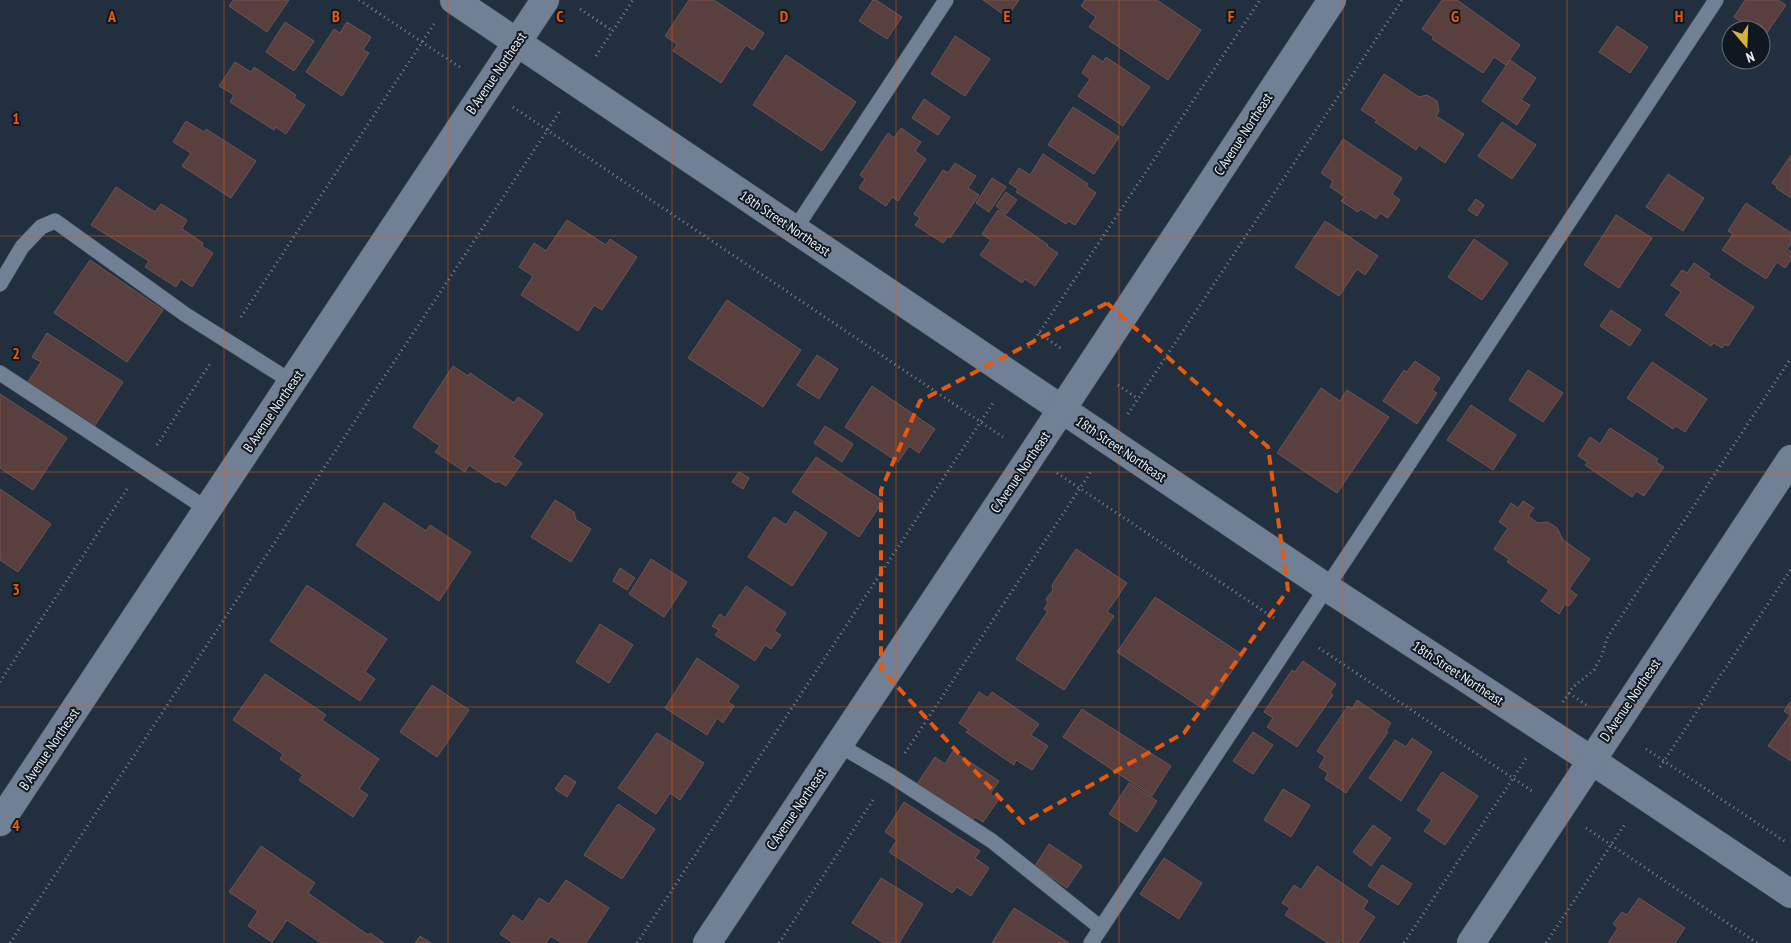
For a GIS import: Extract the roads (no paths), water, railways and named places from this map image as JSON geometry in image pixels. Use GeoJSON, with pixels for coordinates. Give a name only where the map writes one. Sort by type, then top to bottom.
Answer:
{"type":"FeatureCollection","features":[{"type":"Feature","properties":{"kind":"street","name":"18th Street Northeast"},"geometry":{"type":"LineString","coordinates":[[454,0],[1326,587],[1591,760],[1791,894]]}},
{"type":"Feature","properties":{"kind":"street","name":"B Avenue Northeast"},"geometry":{"type":"LineString","coordinates":[[0,822],[545,0]]}},
{"type":"Feature","properties":{"kind":"street","name":"C Avenue Northeast"},"geometry":{"type":"LineString","coordinates":[[707,943],[1332,0]]}},
{"type":"Feature","properties":{"kind":"street","name":"D Avenue Northeast"},"geometry":{"type":"LineString","coordinates":[[1471,943],[1791,459]]}},
{"type":"Feature","properties":{"kind":"lane"},"geometry":{"type":"LineString","coordinates":[[795,229],[946,0]]}},
{"type":"Feature","properties":{"kind":"lane"},"geometry":{"type":"LineString","coordinates":[[1091,943],[1716,0]]}},
{"type":"Feature","properties":{"kind":"lane"},"geometry":{"type":"LineString","coordinates":[[0,284],[22,247],[41,227],[55,221],[186,315],[292,382]]}},
{"type":"Feature","properties":{"kind":"lane"},"geometry":{"type":"LineString","coordinates":[[0,373],[207,510]]}},
{"type":"Feature","properties":{"kind":"lane"},"geometry":{"type":"LineString","coordinates":[[839,745],[890,775],[992,841],[1101,928]]}}]}
